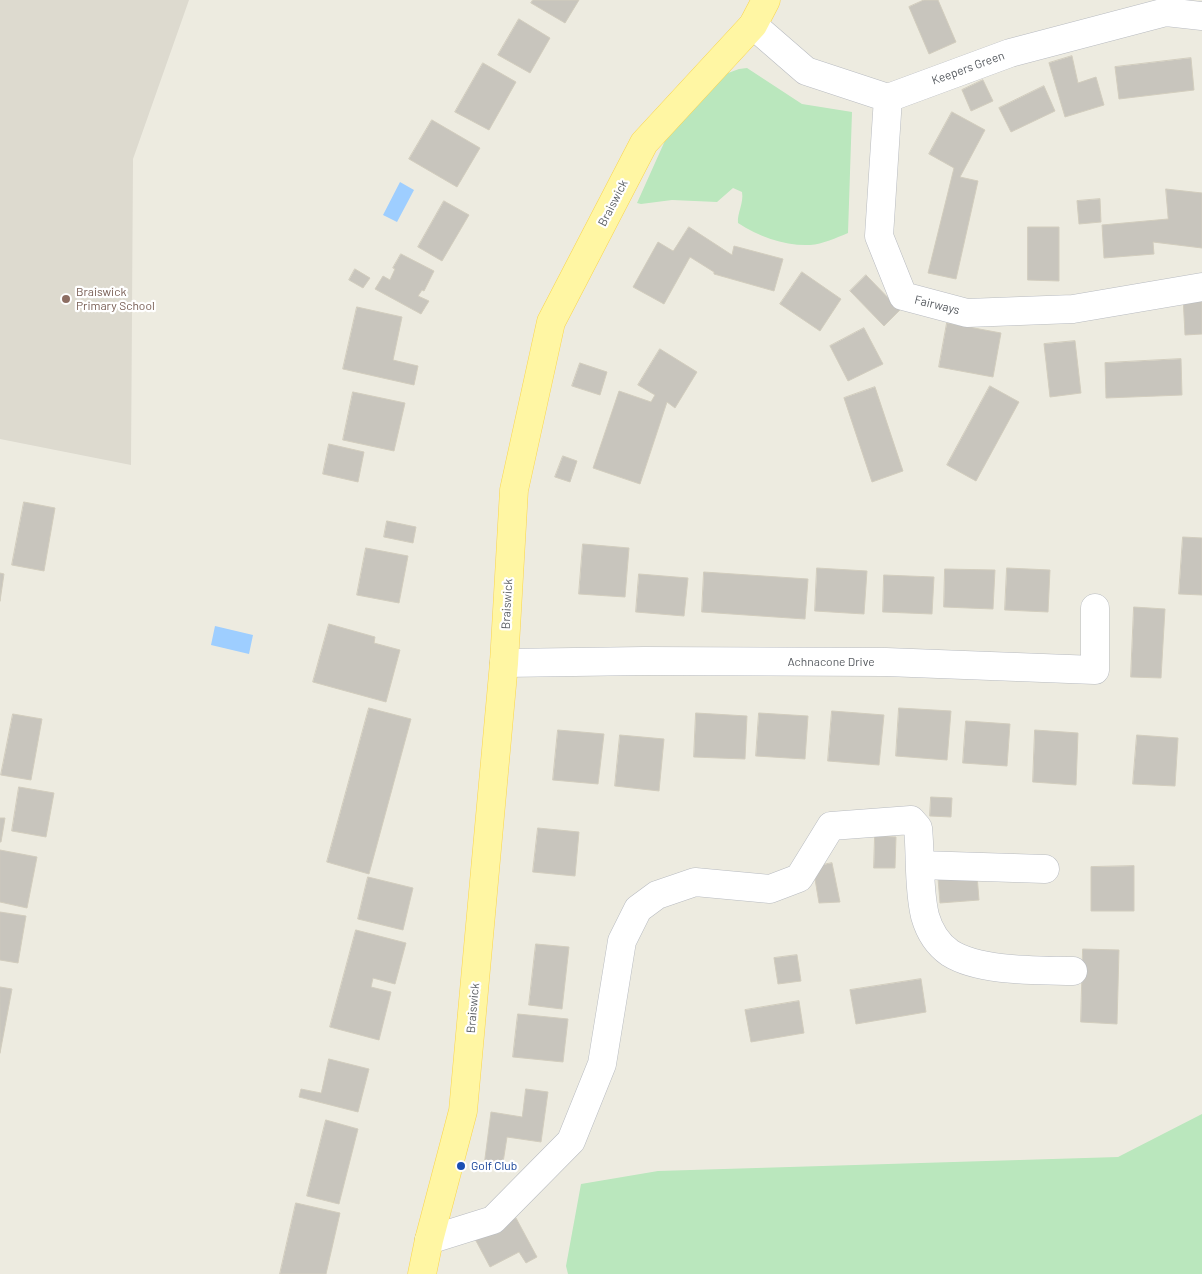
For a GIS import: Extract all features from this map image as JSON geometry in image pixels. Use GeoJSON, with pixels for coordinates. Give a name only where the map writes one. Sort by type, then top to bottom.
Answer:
{"type":"FeatureCollection","features":[{"type":"Feature","properties":{"kind":"main road","name":"Braiswick"},"geometry":{"type":"LineString","coordinates":[[422,1274],[429,1240],[463,1111],[504,663],[514,490],[551,322],[644,143],[753,25],[766,0]]}},
{"type":"Feature","properties":{"kind":"street","name":"Keepers Green"},"geometry":{"type":"LineString","coordinates":[[888,98],[1010,53],[1138,19],[1166,12],[1202,16]]}},
{"type":"Feature","properties":{"kind":"street"},"geometry":{"type":"LineString","coordinates":[[753,25],[806,70],[888,98]]}},
{"type":"Feature","properties":{"kind":"street","name":"Fairways"},"geometry":{"type":"LineString","coordinates":[[888,98],[879,236],[903,296],[967,313],[1073,309],[1202,287]]}},
{"type":"Feature","properties":{"kind":"street","name":"Achnacone Drive"},"geometry":{"type":"LineString","coordinates":[[504,663],[644,661],[886,662],[1096,670],[1095,608]]}},
{"type":"Feature","properties":{"kind":"street"},"geometry":{"type":"LineString","coordinates":[[429,1240],[493,1220],[571,1141],[602,1064],[622,942],[638,909],[657,895],[695,882],[770,889],[799,878],[831,826],[911,820],[918,828],[922,896],[930,931],[949,952],[966,960],[989,966],[1073,971]]}},
{"type":"Feature","properties":{"kind":"street"},"geometry":{"type":"LineString","coordinates":[[920,865],[1045,869]]}},
{"type":"Feature","properties":{"kind":"shaded area","name":"Braiswick Primary School"},"geometry":{"type":"Polygon","coordinates":[[[0,0],[189,0],[133,159],[131,465],[0,439],[0,0]]]}},
{"type":"Feature","properties":{"kind":"green space"},"geometry":{"type":"Polygon","coordinates":[[[747,68],[802,104],[852,112],[848,233],[825,242],[810,245],[791,244],[763,236],[738,223],[742,192],[733,188],[717,202],[672,200],[637,203],[668,134],[720,76],[747,68]]]}},
{"type":"Feature","properties":{"kind":"green space"},"geometry":{"type":"Polygon","coordinates":[[[1202,1114],[1202,1274],[568,1274],[566,1266],[581,1184],[658,1171],[1118,1157],[1202,1114]]]}},
{"type":"Feature","properties":{"kind":"water"},"geometry":{"type":"Polygon","coordinates":[[[400,182],[414,190],[397,222],[383,215],[400,182]]]}},
{"type":"Feature","properties":{"kind":"water"},"geometry":{"type":"Polygon","coordinates":[[[215,626],[253,635],[249,654],[211,645],[215,626]]]}},
{"type":"Feature","properties":{"kind":"building"},"geometry":{"type":"Polygon","coordinates":[[[533,0],[579,0],[565,23],[531,3],[533,0]]]}},
{"type":"Feature","properties":{"kind":"building"},"geometry":{"type":"Polygon","coordinates":[[[924,0],[938,0],[956,42],[929,54],[909,7],[924,0]]]}},
{"type":"Feature","properties":{"kind":"building"},"geometry":{"type":"Polygon","coordinates":[[[519,19],[550,38],[530,73],[498,55],[519,19]]]}},
{"type":"Feature","properties":{"kind":"building"},"geometry":{"type":"Polygon","coordinates":[[[1072,56],[1078,83],[1096,77],[1104,105],[1065,117],[1049,63],[1072,56]]]}},
{"type":"Feature","properties":{"kind":"building"},"geometry":{"type":"Polygon","coordinates":[[[1191,58],[1194,90],[1119,99],[1115,67],[1191,58]]]}},
{"type":"Feature","properties":{"kind":"building"},"geometry":{"type":"Polygon","coordinates":[[[483,63],[516,82],[489,130],[455,112],[483,63]]]}},
{"type":"Feature","properties":{"kind":"building"},"geometry":{"type":"Polygon","coordinates":[[[983,80],[993,101],[971,111],[962,90],[983,80]]]}},
{"type":"Feature","properties":{"kind":"building"},"geometry":{"type":"Polygon","coordinates":[[[1044,86],[1055,111],[1011,132],[999,108],[1044,86]]]}},
{"type":"Feature","properties":{"kind":"building"},"geometry":{"type":"Polygon","coordinates":[[[952,112],[985,130],[960,177],[978,181],[956,279],[928,273],[954,168],[929,154],[952,112]]]}},
{"type":"Feature","properties":{"kind":"building"},"geometry":{"type":"Polygon","coordinates":[[[432,120],[480,148],[457,187],[409,159],[432,120]]]}},
{"type":"Feature","properties":{"kind":"building"},"geometry":{"type":"Polygon","coordinates":[[[1166,189],[1202,193],[1202,248],[1153,242],[1154,254],[1104,258],[1102,225],[1168,219],[1166,189]]]}},
{"type":"Feature","properties":{"kind":"building"},"geometry":{"type":"Polygon","coordinates":[[[1100,199],[1101,222],[1079,224],[1077,201],[1100,199]]]}},
{"type":"Feature","properties":{"kind":"building"},"geometry":{"type":"Polygon","coordinates":[[[444,201],[469,215],[442,261],[418,247],[444,201]]]}},
{"type":"Feature","properties":{"kind":"building"},"geometry":{"type":"Polygon","coordinates":[[[689,227],[732,255],[734,246],[783,259],[774,291],[714,274],[714,272],[690,257],[664,304],[633,287],[658,242],[673,251],[689,227]]]}},
{"type":"Feature","properties":{"kind":"building"},"geometry":{"type":"Polygon","coordinates":[[[1028,227],[1059,227],[1059,281],[1028,280],[1028,227]]]}},
{"type":"Feature","properties":{"kind":"building"},"geometry":{"type":"Polygon","coordinates":[[[401,254],[434,271],[424,291],[422,290],[418,296],[429,301],[421,314],[375,289],[383,276],[390,280],[395,269],[393,268],[401,254]]]}},
{"type":"Feature","properties":{"kind":"building"},"geometry":{"type":"Polygon","coordinates":[[[355,269],[370,278],[363,288],[349,280],[355,269]]]}},
{"type":"Feature","properties":{"kind":"building"},"geometry":{"type":"Polygon","coordinates":[[[802,272],[841,299],[820,331],[780,304],[802,272]]]}},
{"type":"Feature","properties":{"kind":"building"},"geometry":{"type":"Polygon","coordinates":[[[866,275],[900,310],[884,326],[850,291],[866,275]]]}},
{"type":"Feature","properties":{"kind":"building"},"geometry":{"type":"Polygon","coordinates":[[[1202,295],[1202,334],[1185,335],[1183,296],[1202,295]]]}},
{"type":"Feature","properties":{"kind":"building"},"geometry":{"type":"Polygon","coordinates":[[[357,307],[402,317],[393,360],[418,366],[414,385],[343,369],[357,307]]]}},
{"type":"Feature","properties":{"kind":"building"},"geometry":{"type":"Polygon","coordinates":[[[947,323],[1001,333],[993,377],[939,367],[947,323]]]}},
{"type":"Feature","properties":{"kind":"building"},"geometry":{"type":"Polygon","coordinates":[[[864,328],[883,364],[848,381],[830,346],[864,328]]]}},
{"type":"Feature","properties":{"kind":"building"},"geometry":{"type":"Polygon","coordinates":[[[1075,341],[1081,393],[1050,397],[1044,344],[1075,341]]]}},
{"type":"Feature","properties":{"kind":"building"},"geometry":{"type":"Polygon","coordinates":[[[660,349],[697,372],[675,408],[667,402],[640,484],[593,468],[619,391],[651,402],[655,395],[638,385],[660,349]]]}},
{"type":"Feature","properties":{"kind":"building"},"geometry":{"type":"Polygon","coordinates":[[[1181,359],[1182,395],[1106,398],[1105,363],[1181,359]]]}},
{"type":"Feature","properties":{"kind":"building"},"geometry":{"type":"Polygon","coordinates":[[[580,363],[607,372],[600,395],[572,386],[580,363]]]}},
{"type":"Feature","properties":{"kind":"building"},"geometry":{"type":"Polygon","coordinates":[[[990,386],[1019,402],[976,481],[947,465],[990,386]]]}},
{"type":"Feature","properties":{"kind":"building"},"geometry":{"type":"Polygon","coordinates":[[[875,387],[903,471],[872,482],[844,398],[875,387]]]}},
{"type":"Feature","properties":{"kind":"building"},"geometry":{"type":"Polygon","coordinates":[[[353,392],[405,403],[394,451],[343,440],[353,392]]]}},
{"type":"Feature","properties":{"kind":"building"},"geometry":{"type":"Polygon","coordinates":[[[329,444],[364,452],[358,482],[323,474],[329,444]]]}},
{"type":"Feature","properties":{"kind":"building"},"geometry":{"type":"Polygon","coordinates":[[[563,456],[577,461],[570,482],[555,477],[563,456]]]}},
{"type":"Feature","properties":{"kind":"building"},"geometry":{"type":"Polygon","coordinates":[[[24,502],[55,508],[44,571],[12,565],[24,502]]]}},
{"type":"Feature","properties":{"kind":"building"},"geometry":{"type":"Polygon","coordinates":[[[387,521],[416,527],[413,543],[384,537],[387,521]]]}},
{"type":"Feature","properties":{"kind":"building"},"geometry":{"type":"Polygon","coordinates":[[[1183,537],[1202,538],[1202,595],[1179,594],[1183,537]]]}},
{"type":"Feature","properties":{"kind":"building"},"geometry":{"type":"Polygon","coordinates":[[[583,544],[629,548],[625,597],[579,594],[583,544]]]}},
{"type":"Feature","properties":{"kind":"building"},"geometry":{"type":"Polygon","coordinates":[[[366,548],[408,556],[399,603],[357,595],[366,548]]]}},
{"type":"Feature","properties":{"kind":"building"},"geometry":{"type":"Polygon","coordinates":[[[817,568],[867,571],[864,614],[815,611],[817,568]]]}},
{"type":"Feature","properties":{"kind":"building"},"geometry":{"type":"Polygon","coordinates":[[[1007,568],[1050,570],[1048,612],[1005,610],[1007,568]]]}},
{"type":"Feature","properties":{"kind":"building"},"geometry":{"type":"Polygon","coordinates":[[[945,569],[995,570],[993,609],[944,607],[945,569]]]}},
{"type":"Feature","properties":{"kind":"building"},"geometry":{"type":"Polygon","coordinates":[[[704,572],[808,579],[805,619],[702,612],[704,572]]]}},
{"type":"Feature","properties":{"kind":"building"},"geometry":{"type":"Polygon","coordinates":[[[0,573],[4,574],[0,601],[0,573]]]}},
{"type":"Feature","properties":{"kind":"building"},"geometry":{"type":"Polygon","coordinates":[[[639,574],[688,578],[684,616],[636,612],[639,574]]]}},
{"type":"Feature","properties":{"kind":"building"},"geometry":{"type":"Polygon","coordinates":[[[884,575],[934,577],[932,614],[883,612],[884,575]]]}},
{"type":"Feature","properties":{"kind":"building"},"geometry":{"type":"Polygon","coordinates":[[[1134,607],[1165,609],[1161,678],[1131,677],[1134,607]]]}},
{"type":"Feature","properties":{"kind":"building"},"geometry":{"type":"Polygon","coordinates":[[[329,624],[375,637],[374,643],[400,650],[386,702],[313,682],[329,624]]]}},
{"type":"Feature","properties":{"kind":"building"},"geometry":{"type":"Polygon","coordinates":[[[369,708],[411,719],[369,874],[327,862],[369,708]]]}},
{"type":"Feature","properties":{"kind":"building"},"geometry":{"type":"Polygon","coordinates":[[[899,708],[951,711],[947,760],[896,756],[899,708]]]}},
{"type":"Feature","properties":{"kind":"building"},"geometry":{"type":"Polygon","coordinates":[[[832,711],[884,715],[879,765],[828,761],[832,711]]]}},
{"type":"Feature","properties":{"kind":"building"},"geometry":{"type":"Polygon","coordinates":[[[696,713],[747,716],[745,759],[694,757],[696,713]]]}},
{"type":"Feature","properties":{"kind":"building"},"geometry":{"type":"Polygon","coordinates":[[[759,713],[808,716],[805,759],[756,756],[759,713]]]}},
{"type":"Feature","properties":{"kind":"building"},"geometry":{"type":"Polygon","coordinates":[[[13,714],[42,719],[31,780],[1,775],[13,714]]]}},
{"type":"Feature","properties":{"kind":"building"},"geometry":{"type":"Polygon","coordinates":[[[966,721],[1010,724],[1007,766],[963,763],[966,721]]]}},
{"type":"Feature","properties":{"kind":"building"},"geometry":{"type":"Polygon","coordinates":[[[558,730],[604,734],[598,784],[553,780],[558,730]]]}},
{"type":"Feature","properties":{"kind":"building"},"geometry":{"type":"Polygon","coordinates":[[[1035,730],[1078,733],[1076,785],[1033,782],[1035,730]]]}},
{"type":"Feature","properties":{"kind":"building"},"geometry":{"type":"Polygon","coordinates":[[[620,735],[664,739],[659,791],[615,786],[620,735]]]}},
{"type":"Feature","properties":{"kind":"building"},"geometry":{"type":"Polygon","coordinates":[[[1137,735],[1178,738],[1175,786],[1133,784],[1137,735]]]}},
{"type":"Feature","properties":{"kind":"building"},"geometry":{"type":"Polygon","coordinates":[[[19,787],[54,793],[46,837],[12,831],[19,787]]]}},
{"type":"Feature","properties":{"kind":"building"},"geometry":{"type":"Polygon","coordinates":[[[931,797],[952,798],[951,817],[930,816],[931,797]]]}},
{"type":"Feature","properties":{"kind":"building"},"geometry":{"type":"Polygon","coordinates":[[[0,818],[5,818],[1,842],[0,842],[0,818]]]}},
{"type":"Feature","properties":{"kind":"building"},"geometry":{"type":"Polygon","coordinates":[[[538,828],[579,832],[575,876],[533,872],[538,828]]]}},
{"type":"Feature","properties":{"kind":"building"},"geometry":{"type":"Polygon","coordinates":[[[875,836],[896,837],[895,868],[874,868],[875,836]]]}},
{"type":"Feature","properties":{"kind":"building"},"geometry":{"type":"Polygon","coordinates":[[[0,850],[37,857],[27,908],[0,902],[0,850]]]}},
{"type":"Feature","properties":{"kind":"building"},"geometry":{"type":"Polygon","coordinates":[[[832,863],[840,902],[819,903],[813,867],[832,863]]]}},
{"type":"Feature","properties":{"kind":"building"},"geometry":{"type":"Polygon","coordinates":[[[1134,866],[1134,911],[1091,911],[1091,867],[1134,866]]]}},
{"type":"Feature","properties":{"kind":"building"},"geometry":{"type":"Polygon","coordinates":[[[977,875],[979,900],[940,903],[938,878],[977,875]]]}},
{"type":"Feature","properties":{"kind":"building"},"geometry":{"type":"Polygon","coordinates":[[[368,877],[413,888],[403,930],[358,919],[368,877]]]}},
{"type":"Feature","properties":{"kind":"building"},"geometry":{"type":"Polygon","coordinates":[[[0,912],[26,916],[18,963],[0,960],[0,912]]]}},
{"type":"Feature","properties":{"kind":"building"},"geometry":{"type":"Polygon","coordinates":[[[356,930],[406,943],[395,984],[373,978],[371,987],[391,992],[379,1040],[330,1027],[356,930]]]}},
{"type":"Feature","properties":{"kind":"building"},"geometry":{"type":"Polygon","coordinates":[[[536,944],[569,947],[562,1009],[529,1005],[536,944]]]}},
{"type":"Feature","properties":{"kind":"building"},"geometry":{"type":"Polygon","coordinates":[[[1083,949],[1119,950],[1117,1024],[1081,1022],[1083,949]]]}},
{"type":"Feature","properties":{"kind":"building"},"geometry":{"type":"Polygon","coordinates":[[[797,955],[801,981],[778,984],[774,958],[797,955]]]}},
{"type":"Feature","properties":{"kind":"building"},"geometry":{"type":"Polygon","coordinates":[[[921,979],[926,1012],[856,1024],[850,990],[921,979]]]}},
{"type":"Feature","properties":{"kind":"building"},"geometry":{"type":"Polygon","coordinates":[[[0,987],[12,989],[0,1053],[0,987]]]}},
{"type":"Feature","properties":{"kind":"building"},"geometry":{"type":"Polygon","coordinates":[[[799,1001],[804,1033],[751,1042],[745,1010],[799,1001]]]}},
{"type":"Feature","properties":{"kind":"building"},"geometry":{"type":"Polygon","coordinates":[[[518,1014],[568,1019],[563,1062],[513,1057],[518,1014]]]}},
{"type":"Feature","properties":{"kind":"building"},"geometry":{"type":"Polygon","coordinates":[[[329,1059],[369,1069],[358,1112],[299,1097],[301,1089],[321,1093],[329,1059]]]}},
{"type":"Feature","properties":{"kind":"building"},"geometry":{"type":"Polygon","coordinates":[[[526,1089],[548,1092],[541,1142],[507,1137],[502,1169],[484,1166],[491,1112],[522,1117],[526,1089]]]}},
{"type":"Feature","properties":{"kind":"building"},"geometry":{"type":"Polygon","coordinates":[[[326,1120],[358,1129],[339,1204],[307,1196],[326,1120]]]}},
{"type":"Feature","properties":{"kind":"building"},"geometry":{"type":"Polygon","coordinates":[[[296,1203],[340,1213],[326,1274],[280,1274],[296,1203]]]}},
{"type":"Feature","properties":{"kind":"building"},"geometry":{"type":"Polygon","coordinates":[[[516,1218],[537,1257],[526,1263],[519,1252],[490,1267],[475,1239],[516,1218]]]}},
{"type":"Feature","properties":{"kind":"place","name":"Braiswick Primary School"},"geometry":{"type":"Point","coordinates":[66,299]}},
{"type":"Feature","properties":{"kind":"place","name":"Golf Club"},"geometry":{"type":"Point","coordinates":[461,1166]}}]}
